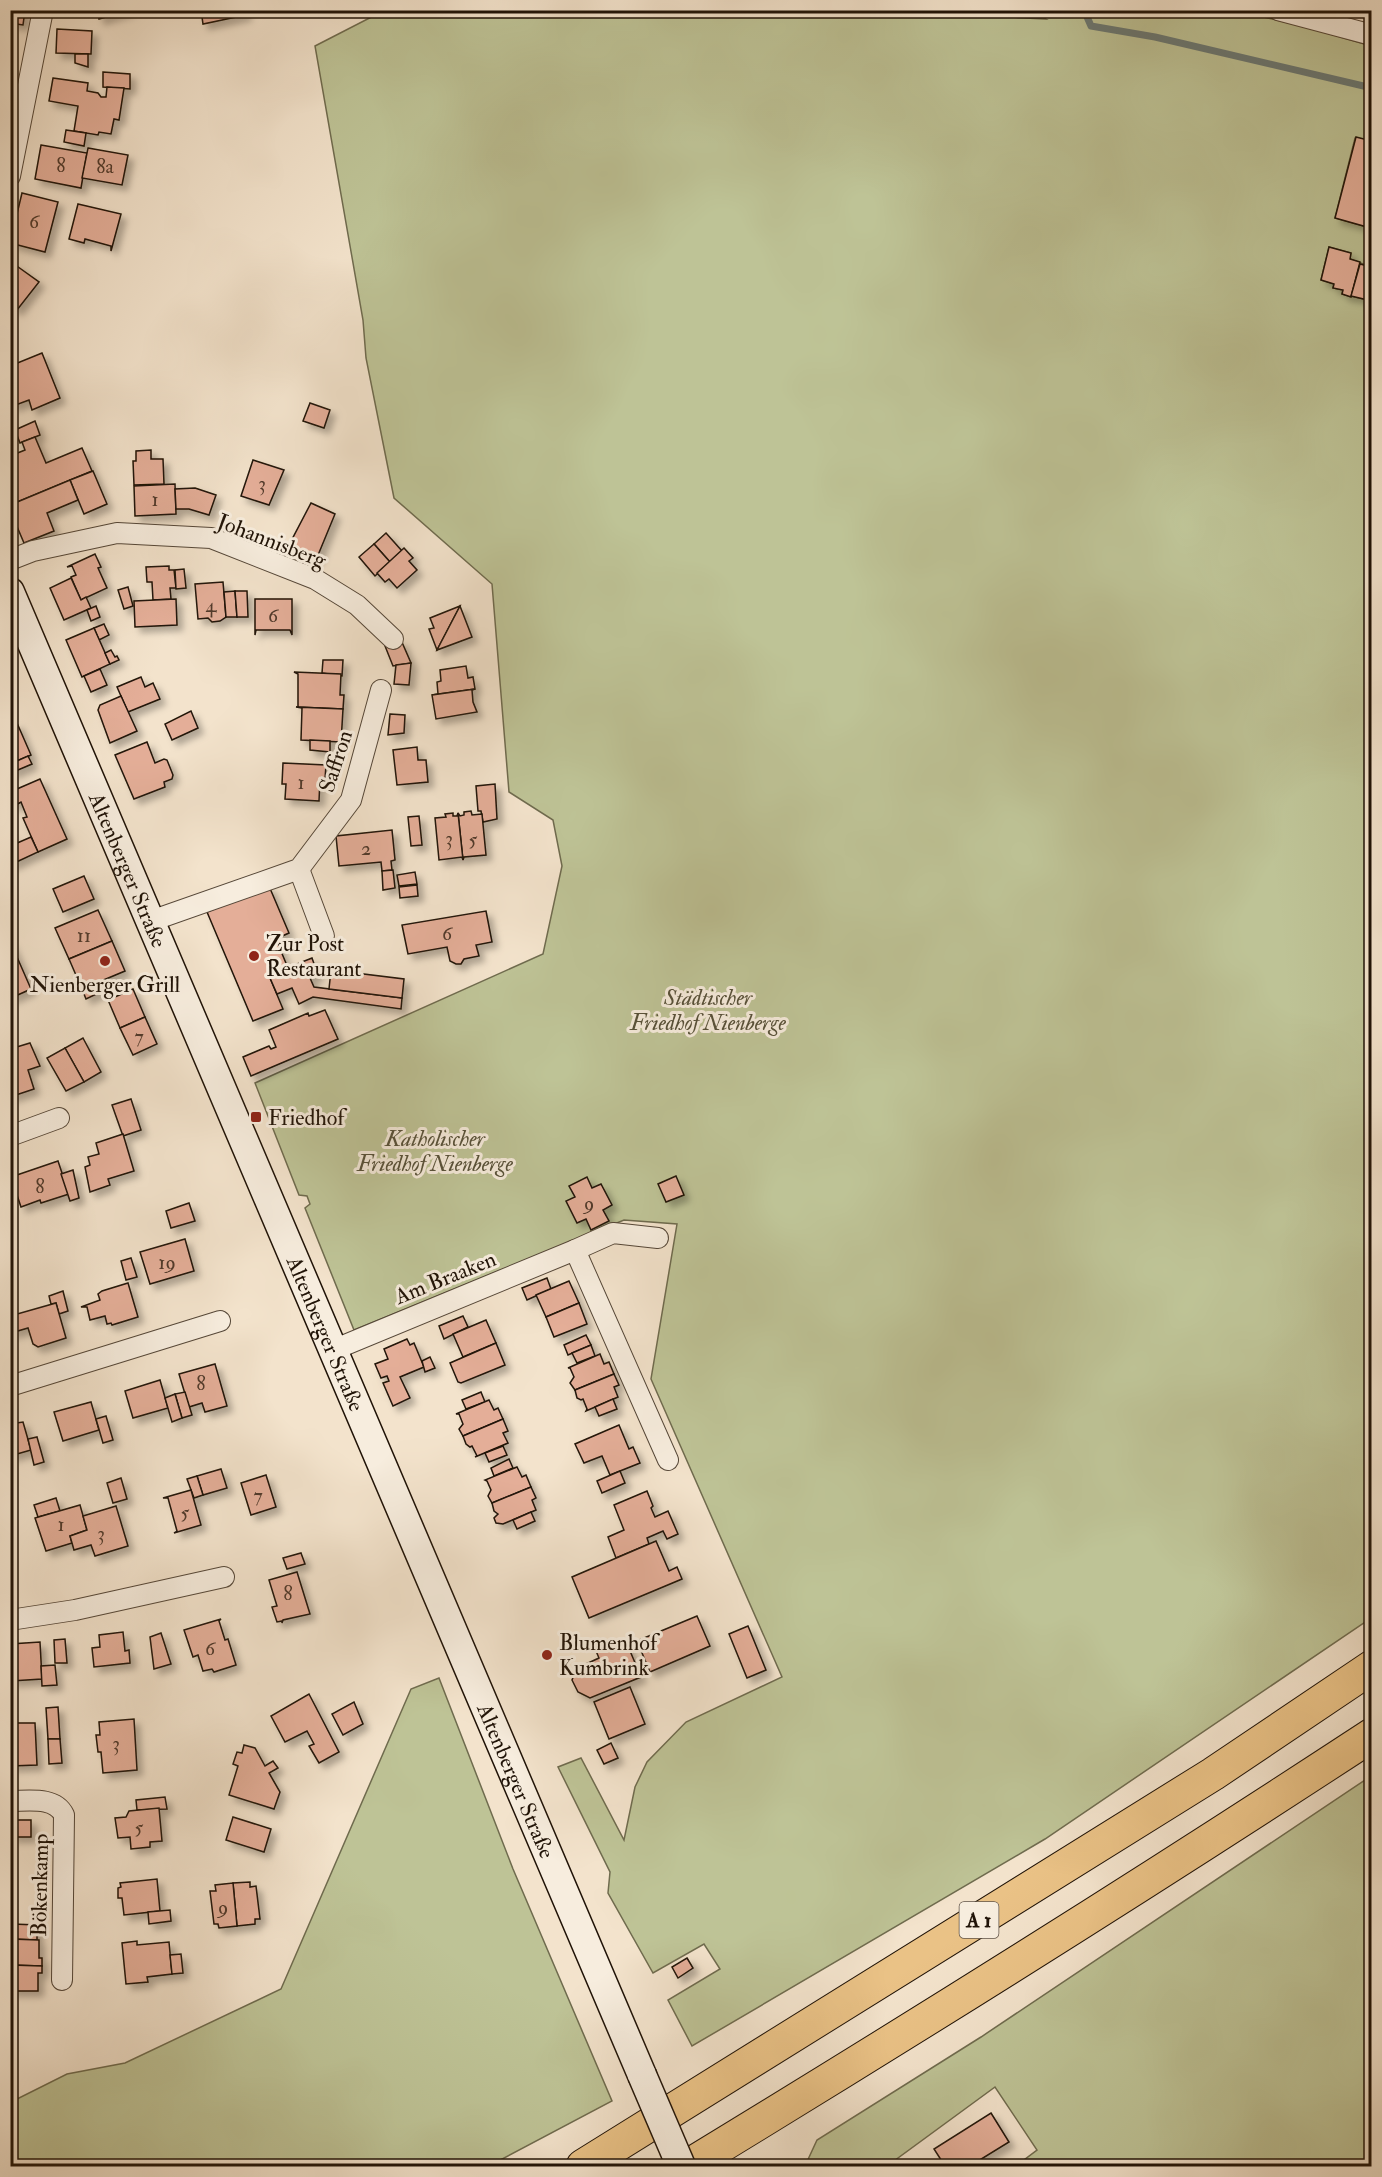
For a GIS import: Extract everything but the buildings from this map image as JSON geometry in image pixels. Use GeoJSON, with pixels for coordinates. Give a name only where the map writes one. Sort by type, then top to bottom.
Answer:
{"type":"FeatureCollection","features":[{"type":"Feature","properties":{"kind":"highway","name":"A 1"},"geometry":{"type":"LineString","coordinates":[[583,2166],[1213,1774],[1371,1667]]}},
{"type":"Feature","properties":{"kind":"highway","name":"A 1"},"geometry":{"type":"LineString","coordinates":[[688,2166],[845,2071],[1245,1818],[1371,1735]]}},
{"type":"Feature","properties":{"kind":"main road","name":"Altenberger Straße"},"geometry":{"type":"LineString","coordinates":[[10,591],[681,2166]]}},
{"type":"Feature","properties":{"kind":"street"},"geometry":{"type":"LineString","coordinates":[[10,176],[19,84],[43,10]]}},
{"type":"Feature","properties":{"kind":"street"},"geometry":{"type":"LineString","coordinates":[[1278,10],[1371,35]]}},
{"type":"Feature","properties":{"kind":"street","name":"Johannisberg"},"geometry":{"type":"LineString","coordinates":[[10,560],[33,551],[117,533],[211,538],[315,579],[357,605],[393,639]]}},
{"type":"Feature","properties":{"kind":"street","name":"Saffron"},"geometry":{"type":"LineString","coordinates":[[299,869],[351,800],[381,690]]}},
{"type":"Feature","properties":{"kind":"street"},"geometry":{"type":"LineString","coordinates":[[151,921],[299,869],[324,936]]}},
{"type":"Feature","properties":{"kind":"street"},"geometry":{"type":"LineString","coordinates":[[10,1136],[59,1118]]}},
{"type":"Feature","properties":{"kind":"street","name":"Am Braaken"},"geometry":{"type":"LineString","coordinates":[[333,1350],[613,1233],[658,1238]]}},
{"type":"Feature","properties":{"kind":"street"},"geometry":{"type":"LineString","coordinates":[[575,1250],[668,1460]]}},
{"type":"Feature","properties":{"kind":"street"},"geometry":{"type":"LineString","coordinates":[[10,1386],[220,1322]]}},
{"type":"Feature","properties":{"kind":"street"},"geometry":{"type":"LineString","coordinates":[[10,1620],[75,1610],[224,1577]]}},
{"type":"Feature","properties":{"kind":"street","name":"Bökenkamp"},"geometry":{"type":"LineString","coordinates":[[10,1801],[51,1803],[58,1806],[64,1815],[62,1980]]}},
{"type":"Feature","properties":{"kind":"green space"},"geometry":{"type":"Polygon","coordinates":[[[385,10],[928,10],[935,13],[1046,19],[1034,11],[1234,10],[1310,28],[1371,46],[1371,141],[1355,138],[1335,218],[1371,228],[1371,267],[1350,259],[1351,253],[1329,247],[1321,280],[1334,284],[1333,288],[1343,290],[1342,294],[1372,301],[1371,1618],[1045,1839],[692,2046],[668,2000],[720,1969],[704,1944],[653,1973],[608,1893],[610,1872],[558,1767],[581,1758],[624,1840],[635,1787],[647,1762],[686,1722],[782,1677],[651,1379],[677,1224],[624,1220],[354,1330],[305,1208],[310,1204],[307,1196],[299,1195],[255,1083],[543,954],[562,866],[553,820],[509,792],[492,584],[394,498],[366,358],[363,320],[315,46],[385,10]]]}},
{"type":"Feature","properties":{"kind":"green space"},"geometry":{"type":"Polygon","coordinates":[[[439,1678],[513,1869],[612,2101],[489,2166],[11,2166],[11,2102],[67,2074],[125,2063],[281,1989],[411,1689],[439,1678]]]}},
{"type":"Feature","properties":{"kind":"green space"},"geometry":{"type":"Polygon","coordinates":[[[1371,1776],[1371,2166],[1016,2166],[1037,2150],[995,2087],[887,2166],[805,2166],[817,2140],[981,2037],[1371,1776]]]}},
{"type":"Feature","properties":{"kind":"waterway"},"geometry":{"type":"LineString","coordinates":[[1084,10],[1091,26],[1155,37],[1372,88]]}},
{"type":"Feature","properties":{"kind":"place","name":"Zur Post Restaurant"},"geometry":{"type":"Point","coordinates":[254,956]}},
{"type":"Feature","properties":{"kind":"place","name":"Nienberger Grill"},"geometry":{"type":"Point","coordinates":[105,961]}},
{"type":"Feature","properties":{"kind":"place","name":"Friedhof"},"geometry":{"type":"Point","coordinates":[256,1117]}},
{"type":"Feature","properties":{"kind":"place","name":"Blumenhof Kumbrink"},"geometry":{"type":"Point","coordinates":[547,1655]}},
{"type":"Feature","properties":{"kind":"park label","name":"Städtischer Friedhof Nienberge"},"geometry":{"type":"Point","coordinates":[708,1010]}},
{"type":"Feature","properties":{"kind":"park label","name":"Katholischer Friedhof Nienberge"},"geometry":{"type":"Point","coordinates":[435,1150]}}]}
